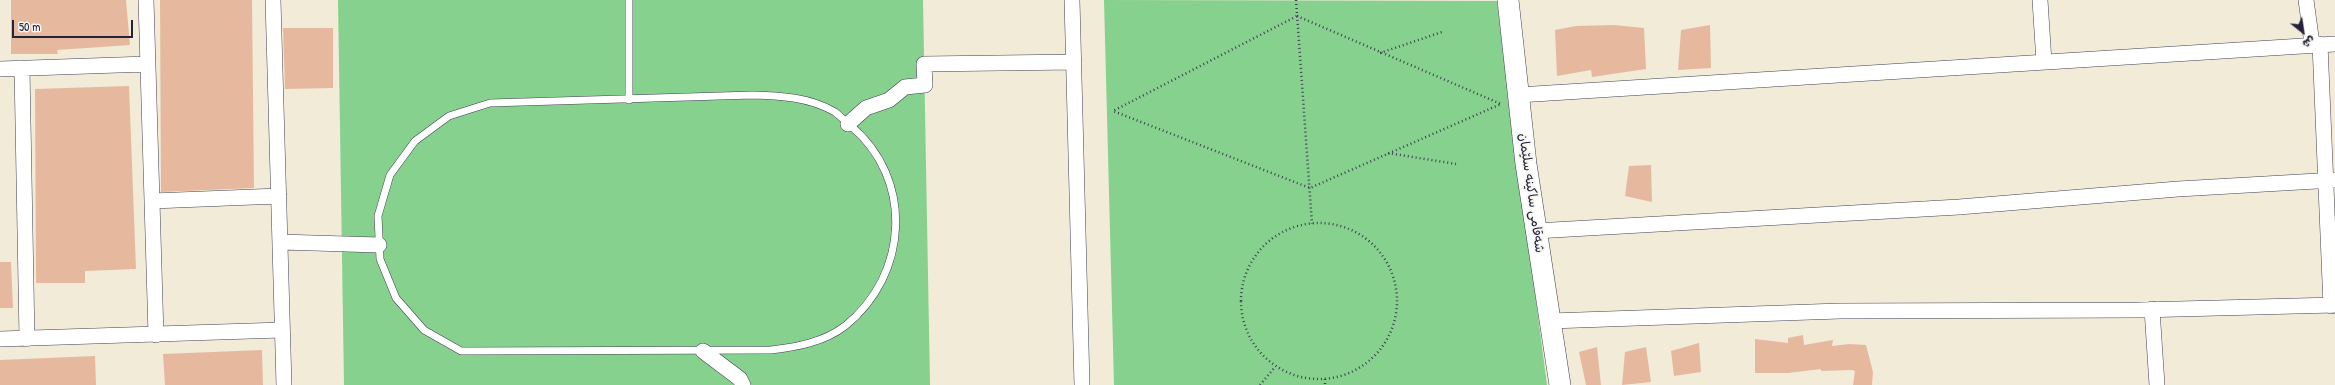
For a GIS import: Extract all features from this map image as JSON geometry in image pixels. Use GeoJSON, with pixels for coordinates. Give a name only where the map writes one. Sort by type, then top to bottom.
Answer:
{"type":"FeatureCollection","features":[{"type":"Feature","properties":{"kind":"street"},"geometry":{"type":"LineString","coordinates":[[146,0],[156,335]]}},
{"type":"Feature","properties":{"kind":"street"},"geometry":{"type":"LineString","coordinates":[[273,0],[284,385]]}},
{"type":"Feature","properties":{"kind":"street"},"geometry":{"type":"LineString","coordinates":[[1072,0],[1082,385]]}},
{"type":"Feature","properties":{"kind":"street","name":"شەقامی ساکینە سلێمان"},"geometry":{"type":"LineString","coordinates":[[1508,0],[1535,231],[1560,385]]}},
{"type":"Feature","properties":{"kind":"street"},"geometry":{"type":"LineString","coordinates":[[2040,0],[2044,62]]}},
{"type":"Feature","properties":{"kind":"street"},"geometry":{"type":"LineString","coordinates":[[1550,321],[1840,311],[2152,310],[2333,305],[2331,180],[2316,44],[2306,0]]}},
{"type":"Feature","properties":{"kind":"street"},"geometry":{"type":"LineString","coordinates":[[1518,95],[2335,44]]}},
{"type":"Feature","properties":{"kind":"street"},"geometry":{"type":"LineString","coordinates":[[848,124],[866,108],[889,100],[905,87],[924,85],[924,64],[1074,62]]}},
{"type":"Feature","properties":{"kind":"street"},"geometry":{"type":"LineString","coordinates":[[0,69],[148,64]]}},
{"type":"Feature","properties":{"kind":"street"},"geometry":{"type":"LineString","coordinates":[[22,68],[27,339]]}},
{"type":"Feature","properties":{"kind":"street"},"geometry":{"type":"LineString","coordinates":[[1535,231],[1959,207],[2331,180]]}},
{"type":"Feature","properties":{"kind":"street"},"geometry":{"type":"LineString","coordinates":[[152,201],[279,196]]}},
{"type":"Feature","properties":{"kind":"street"},"geometry":{"type":"LineString","coordinates":[[280,242],[379,244]]}},
{"type":"Feature","properties":{"kind":"street"},"geometry":{"type":"LineString","coordinates":[[2152,310],[2156,385]]}},
{"type":"Feature","properties":{"kind":"street"},"geometry":{"type":"LineString","coordinates":[[0,339],[282,330]]}},
{"type":"Feature","properties":{"kind":"street"},"geometry":{"type":"LineString","coordinates":[[703,351],[740,379],[743,385]]}},
{"type":"Feature","properties":{"kind":"lane"},"geometry":{"type":"LineString","coordinates":[[629,0],[630,100]]}},
{"type":"Feature","properties":{"kind":"lane"},"geometry":{"type":"LineString","coordinates":[[753,95],[795,97],[835,112],[848,124],[867,139],[888,175],[897,216],[892,258],[874,296],[845,326],[807,345],[772,350],[461,351],[424,330],[396,298],[380,259],[378,216],[390,175],[415,141],[450,116],[490,103],[630,100],[753,95]]}},
{"type":"Feature","properties":{"kind":"path"},"geometry":{"type":"LineString","coordinates":[[1296,0],[1312,224]]}},
{"type":"Feature","properties":{"kind":"path"},"geometry":{"type":"LineString","coordinates":[[1297,16],[1380,53],[1501,104],[1387,152],[1310,188],[1113,111],[1297,16]]}},
{"type":"Feature","properties":{"kind":"path"},"geometry":{"type":"LineString","coordinates":[[1380,53],[1442,32]]}},
{"type":"Feature","properties":{"kind":"path"},"geometry":{"type":"LineString","coordinates":[[1387,152],[1456,164]]}},
{"type":"Feature","properties":{"kind":"path"},"geometry":{"type":"LineString","coordinates":[[1323,222],[1348,228],[1370,241],[1387,261],[1396,285],[1397,311],[1389,336],[1374,357],[1353,372],[1325,380],[1301,378],[1275,366],[1257,351],[1244,329],[1240,303],[1244,277],[1255,254],[1274,236],[1298,225],[1323,222]]}},
{"type":"Feature","properties":{"kind":"path"},"geometry":{"type":"LineString","coordinates":[[1260,385],[1275,366]]}},
{"type":"Feature","properties":{"kind":"path"},"geometry":{"type":"LineString","coordinates":[[1325,380],[1325,385]]}},
{"type":"Feature","properties":{"kind":"green space"},"geometry":{"type":"Polygon","coordinates":[[[338,0],[923,0],[930,385],[344,385],[338,0]]]}},
{"type":"Feature","properties":{"kind":"green space"},"geometry":{"type":"Polygon","coordinates":[[[1104,0],[1497,1],[1547,385],[1114,385],[1104,0]]]}},
{"type":"Feature","properties":{"kind":"building"},"geometry":{"type":"Polygon","coordinates":[[[11,0],[126,0],[130,45],[57,50],[58,54],[11,54],[11,0]]]}},
{"type":"Feature","properties":{"kind":"building"},"geometry":{"type":"Polygon","coordinates":[[[160,0],[252,0],[254,188],[161,192],[160,0]]]}},
{"type":"Feature","properties":{"kind":"building"},"geometry":{"type":"Polygon","coordinates":[[[1614,25],[1644,28],[1646,69],[1592,77],[1591,70],[1557,76],[1555,30],[1576,26],[1614,25]]]}},
{"type":"Feature","properties":{"kind":"building"},"geometry":{"type":"Polygon","coordinates":[[[1710,25],[1711,68],[1678,70],[1681,30],[1710,25]]]}},
{"type":"Feature","properties":{"kind":"building"},"geometry":{"type":"Polygon","coordinates":[[[283,28],[333,28],[333,88],[285,89],[283,28]]]}},
{"type":"Feature","properties":{"kind":"building"},"geometry":{"type":"Polygon","coordinates":[[[129,86],[136,269],[85,271],[85,283],[36,283],[35,89],[129,86]]]}},
{"type":"Feature","properties":{"kind":"building"},"geometry":{"type":"Polygon","coordinates":[[[1651,165],[1652,202],[1625,196],[1629,166],[1651,165]]]}},
{"type":"Feature","properties":{"kind":"building"},"geometry":{"type":"Polygon","coordinates":[[[0,262],[11,262],[13,308],[0,308],[0,262]]]}},
{"type":"Feature","properties":{"kind":"building"},"geometry":{"type":"Polygon","coordinates":[[[1803,335],[1804,345],[1833,340],[1832,346],[1849,344],[1866,345],[1873,372],[1872,385],[1853,385],[1855,371],[1852,370],[1821,371],[1821,369],[1788,373],[1755,373],[1755,339],[1788,343],[1788,338],[1803,335]]]}},
{"type":"Feature","properties":{"kind":"building"},"geometry":{"type":"Polygon","coordinates":[[[1699,343],[1701,372],[1674,376],[1671,351],[1699,343]]]}},
{"type":"Feature","properties":{"kind":"building"},"geometry":{"type":"Polygon","coordinates":[[[1597,347],[1601,385],[1586,385],[1579,352],[1597,347]]]}},
{"type":"Feature","properties":{"kind":"building"},"geometry":{"type":"Polygon","coordinates":[[[1646,347],[1651,382],[1622,385],[1625,352],[1646,347]]]}},
{"type":"Feature","properties":{"kind":"building"},"geometry":{"type":"Polygon","coordinates":[[[262,350],[263,385],[165,385],[163,354],[262,350]]]}},
{"type":"Feature","properties":{"kind":"building"},"geometry":{"type":"Polygon","coordinates":[[[95,356],[96,385],[0,385],[0,360],[95,356]]]}}]}
